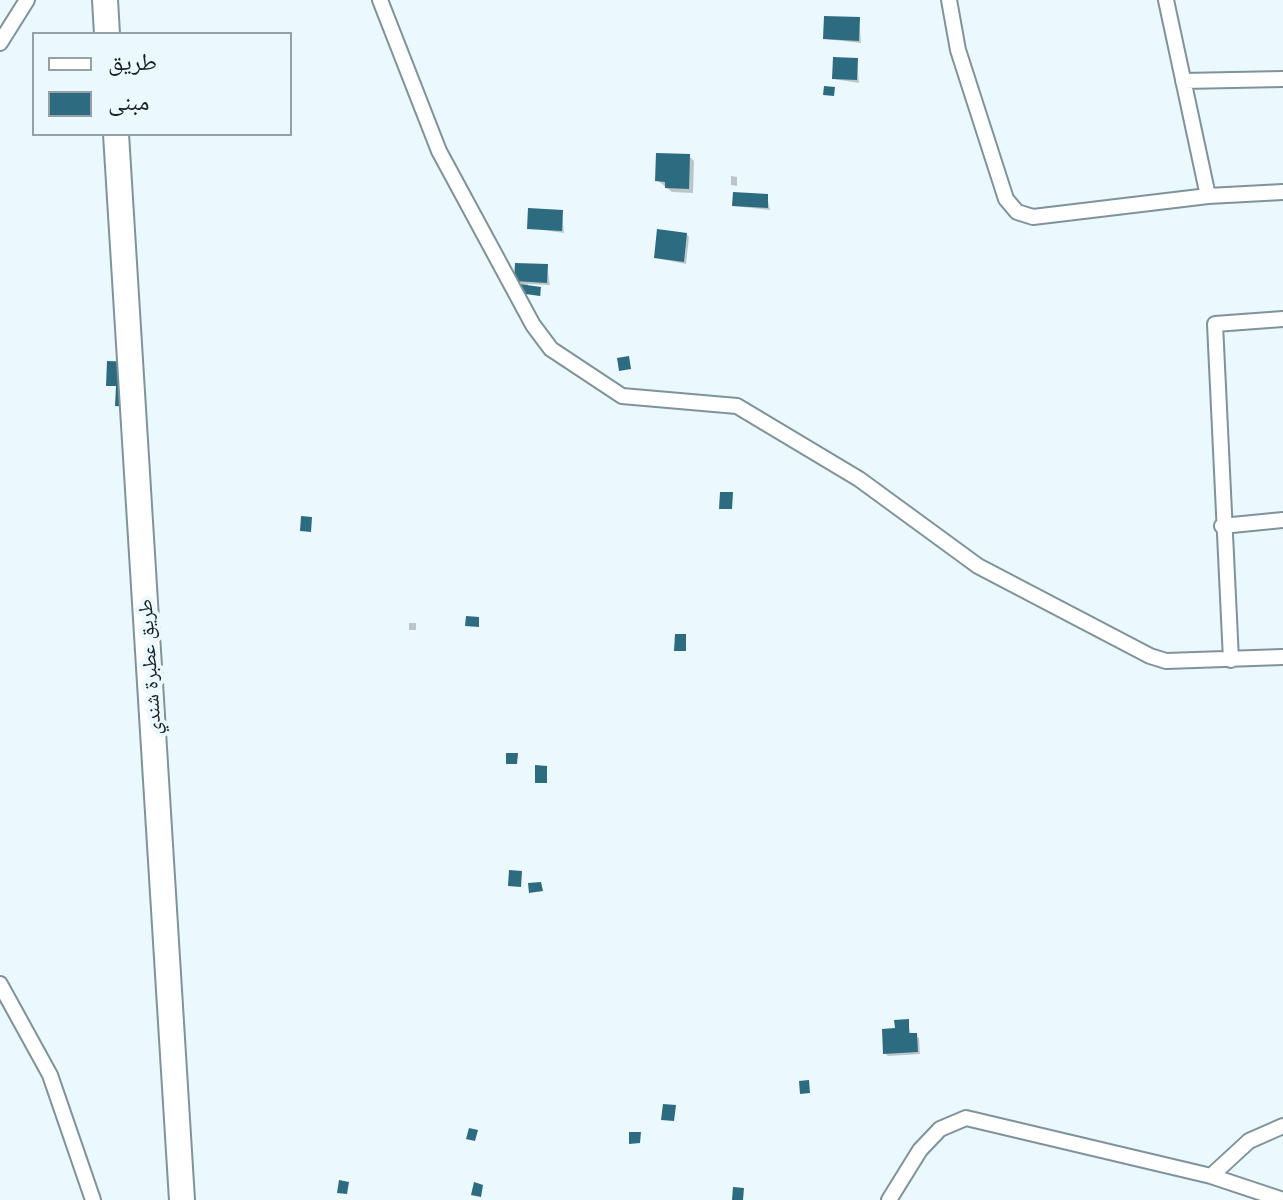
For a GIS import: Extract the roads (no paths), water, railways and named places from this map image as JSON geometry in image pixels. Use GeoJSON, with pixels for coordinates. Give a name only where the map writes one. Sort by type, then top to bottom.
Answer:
{"type":"FeatureCollection","features":[{"type":"Feature","properties":{"kind":"highway"},"geometry":{"type":"LineString","coordinates":[[105,0],[107,32]]}},
{"type":"Feature","properties":{"kind":"highway","name":"طريق عطبرة شندي"},"geometry":{"type":"LineString","coordinates":[[116,136],[182,1200]]}},
{"type":"Feature","properties":{"kind":"street"},"geometry":{"type":"LineString","coordinates":[[0,43],[27,0]]}},
{"type":"Feature","properties":{"kind":"street"},"geometry":{"type":"LineString","coordinates":[[380,0],[439,151],[533,325],[551,349],[622,396],[737,406],[859,479],[978,566],[1150,656],[1166,661],[1283,657]]}},
{"type":"Feature","properties":{"kind":"street"},"geometry":{"type":"LineString","coordinates":[[949,0],[958,50],[1006,199],[1017,212],[1033,217],[1208,196],[1283,192]]}},
{"type":"Feature","properties":{"kind":"street"},"geometry":{"type":"LineString","coordinates":[[1166,0],[1208,196]]}},
{"type":"Feature","properties":{"kind":"street"},"geometry":{"type":"LineString","coordinates":[[1183,81],[1283,79]]}},
{"type":"Feature","properties":{"kind":"street"},"geometry":{"type":"LineString","coordinates":[[1231,660],[1222,526],[1215,324],[1283,319]]}},
{"type":"Feature","properties":{"kind":"street"},"geometry":{"type":"LineString","coordinates":[[1222,526],[1283,520]]}},
{"type":"Feature","properties":{"kind":"street"},"geometry":{"type":"LineString","coordinates":[[0,984],[50,1075],[93,1200]]}},
{"type":"Feature","properties":{"kind":"street"},"geometry":{"type":"LineString","coordinates":[[889,1200],[920,1150],[940,1129],[966,1118],[1211,1176],[1283,1200]]}},
{"type":"Feature","properties":{"kind":"street"},"geometry":{"type":"LineString","coordinates":[[1211,1176],[1249,1141],[1283,1126]]}}]}
